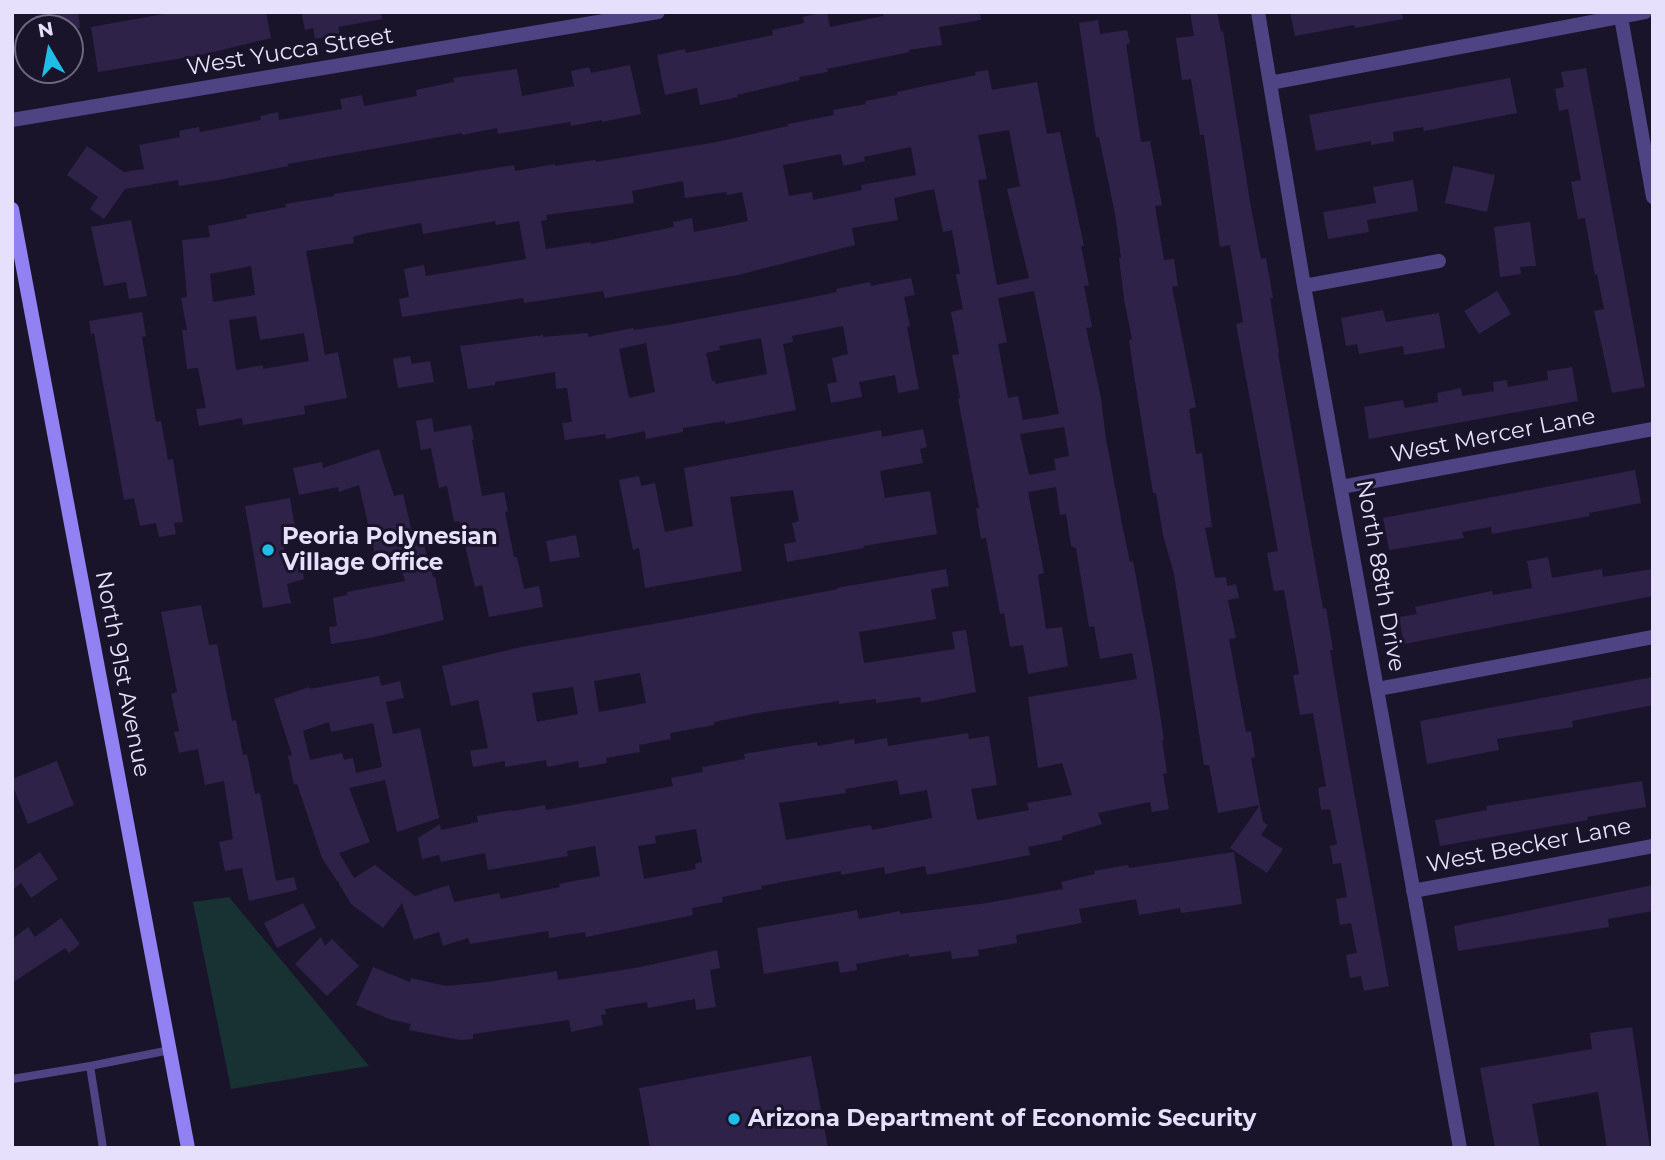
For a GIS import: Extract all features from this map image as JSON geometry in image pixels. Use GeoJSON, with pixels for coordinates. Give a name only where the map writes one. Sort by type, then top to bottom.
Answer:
{"type":"FeatureCollection","features":[{"type":"Feature","properties":{"kind":"main road","name":"North 91st Avenue"},"geometry":{"type":"LineString","coordinates":[[12,209],[188,1148]]}},
{"type":"Feature","properties":{"kind":"street","name":"West Yucca Street"},"geometry":{"type":"LineString","coordinates":[[12,120],[658,12]]}},
{"type":"Feature","properties":{"kind":"street","name":"North 88th Drive"},"geometry":{"type":"LineString","coordinates":[[1258,12],[1304,286],[1461,1148]]}},
{"type":"Feature","properties":{"kind":"street"},"geometry":{"type":"LineString","coordinates":[[1270,83],[1644,12]]}},
{"type":"Feature","properties":{"kind":"street"},"geometry":{"type":"LineString","coordinates":[[1621,17],[1653,197]]}},
{"type":"Feature","properties":{"kind":"street"},"geometry":{"type":"LineString","coordinates":[[1304,286],[1439,261]]}},
{"type":"Feature","properties":{"kind":"street","name":"West Mercer Lane"},"geometry":{"type":"LineString","coordinates":[[1341,487],[1653,429]]}},
{"type":"Feature","properties":{"kind":"street"},"geometry":{"type":"LineString","coordinates":[[1378,689],[1653,637]]}},
{"type":"Feature","properties":{"kind":"street","name":"West Becker Lane"},"geometry":{"type":"LineString","coordinates":[[1413,891],[1653,846]]}},
{"type":"Feature","properties":{"kind":"lane"},"geometry":{"type":"LineString","coordinates":[[12,1079],[170,1050]]}},
{"type":"Feature","properties":{"kind":"lane"},"geometry":{"type":"LineString","coordinates":[[90,1066],[103,1148]]}},
{"type":"Feature","properties":{"kind":"green space"},"geometry":{"type":"Polygon","coordinates":[[[229,897],[369,1066],[231,1089],[193,902],[229,897]]]}},
{"type":"Feature","properties":{"kind":"building"},"geometry":{"type":"Polygon","coordinates":[[[78,12],[78,14],[59,14],[78,12]]]}},
{"type":"Feature","properties":{"kind":"building"},"geometry":{"type":"Polygon","coordinates":[[[175,12],[266,12],[271,38],[201,55],[98,72],[91,27],[175,12]]]}},
{"type":"Feature","properties":{"kind":"building"},"geometry":{"type":"Polygon","coordinates":[[[301,12],[381,12],[382,19],[338,27],[340,34],[315,39],[313,28],[305,30],[301,12]]]}},
{"type":"Feature","properties":{"kind":"building"},"geometry":{"type":"Polygon","coordinates":[[[827,12],[830,27],[883,16],[883,12],[980,12],[981,20],[939,27],[942,45],[827,69],[828,72],[799,77],[800,80],[737,95],[738,97],[700,105],[697,88],[665,95],[657,55],[685,49],[686,53],[773,35],[772,30],[804,23],[803,17],[827,12]]]}},
{"type":"Feature","properties":{"kind":"building"},"geometry":{"type":"Polygon","coordinates":[[[1190,12],[1217,12],[1221,32],[1223,31],[1250,202],[1261,259],[1266,258],[1278,353],[1323,609],[1326,608],[1333,650],[1330,650],[1349,764],[1389,986],[1364,991],[1361,976],[1350,978],[1346,955],[1357,953],[1351,923],[1340,925],[1336,899],[1347,897],[1341,863],[1333,864],[1330,846],[1337,844],[1330,809],[1321,810],[1318,788],[1326,786],[1313,713],[1300,715],[1293,675],[1299,674],[1284,590],[1274,591],[1267,553],[1278,551],[1236,324],[1243,322],[1230,245],[1220,247],[1204,135],[1200,135],[1191,79],[1182,80],[1176,38],[1194,36],[1190,12]]]}},
{"type":"Feature","properties":{"kind":"building"},"geometry":{"type":"Polygon","coordinates":[[[1290,12],[1402,12],[1403,19],[1295,36],[1290,12]]]}},
{"type":"Feature","properties":{"kind":"building"},"geometry":{"type":"Polygon","coordinates":[[[1098,20],[1100,34],[1127,30],[1130,43],[1126,44],[1141,142],[1150,141],[1162,205],[1155,206],[1164,260],[1174,259],[1178,286],[1172,287],[1196,407],[1189,409],[1196,454],[1202,453],[1212,527],[1205,528],[1215,578],[1226,577],[1227,586],[1236,584],[1239,598],[1228,600],[1236,638],[1229,639],[1246,732],[1251,731],[1255,757],[1251,758],[1260,805],[1218,813],[1209,765],[1204,765],[1174,574],[1163,535],[1156,493],[1153,493],[1129,340],[1132,339],[1124,299],[1115,214],[1099,137],[1096,137],[1079,23],[1098,20]]]}},
{"type":"Feature","properties":{"kind":"building"},"geometry":{"type":"Polygon","coordinates":[[[630,65],[641,114],[602,122],[571,126],[570,122],[498,134],[497,128],[288,164],[218,180],[179,186],[178,180],[125,189],[104,219],[90,209],[98,197],[67,175],[87,146],[124,172],[144,169],[139,145],[180,137],[179,131],[199,127],[200,132],[261,120],[260,116],[278,112],[279,120],[342,109],[340,99],[362,95],[364,106],[417,96],[416,90],[454,82],[453,78],[517,69],[522,96],[574,86],[571,71],[589,67],[591,73],[630,65]]]}},
{"type":"Feature","properties":{"kind":"building"},"geometry":{"type":"Polygon","coordinates":[[[1586,68],[1645,387],[1612,393],[1594,311],[1604,309],[1585,218],[1578,219],[1571,182],[1581,180],[1568,109],[1559,111],[1555,89],[1564,87],[1561,72],[1586,68]]]}},
{"type":"Feature","properties":{"kind":"building"},"geometry":{"type":"Polygon","coordinates":[[[988,70],[992,90],[1037,82],[1047,134],[1060,132],[1084,246],[1081,246],[1089,285],[1084,286],[1092,327],[1086,328],[1123,529],[1130,562],[1133,561],[1153,669],[1164,740],[1167,773],[1163,774],[1169,809],[1152,812],[1150,802],[1098,813],[1102,824],[1062,836],[1062,840],[1028,847],[1030,855],[927,875],[925,866],[885,874],[884,867],[841,875],[841,871],[761,886],[762,889],[722,897],[723,902],[692,908],[693,915],[586,937],[585,932],[549,938],[548,931],[470,944],[468,938],[443,946],[439,932],[414,940],[402,903],[383,928],[351,904],[339,881],[322,858],[297,784],[294,785],[288,756],[292,755],[274,699],[309,687],[310,689],[379,676],[381,686],[400,681],[404,698],[386,702],[393,734],[420,728],[439,818],[397,832],[385,780],[349,788],[370,842],[339,853],[354,878],[375,865],[415,896],[449,885],[454,902],[499,893],[501,899],[600,876],[595,846],[567,851],[568,856],[488,870],[485,853],[441,862],[439,855],[422,859],[418,838],[440,824],[441,830],[478,822],[477,816],[545,805],[546,810],[673,786],[671,778],[703,772],[702,767],[745,759],[744,754],[854,739],[855,744],[887,738],[888,746],[968,733],[969,739],[989,736],[997,785],[971,789],[977,820],[1029,810],[1027,803],[1072,795],[1062,763],[1038,768],[1028,697],[1137,679],[1132,653],[1100,659],[1094,626],[1089,627],[1076,548],[1071,546],[1066,514],[1060,515],[1056,487],[1028,492],[1044,573],[1038,575],[1046,629],[1062,627],[1068,666],[1028,674],[1023,645],[1010,647],[1004,613],[1000,614],[986,538],[981,539],[976,508],[979,508],[952,355],[959,354],[951,312],[963,309],[956,274],[960,274],[952,230],[943,232],[934,189],[894,198],[898,220],[852,228],[855,245],[738,275],[605,298],[603,291],[524,303],[523,298],[402,317],[399,299],[409,297],[404,269],[424,265],[426,276],[526,259],[519,221],[496,225],[495,221],[423,234],[421,223],[362,234],[353,237],[354,243],[306,251],[325,355],[338,352],[347,398],[304,406],[305,414],[243,425],[242,418],[199,426],[196,409],[206,408],[198,368],[187,369],[182,330],[187,330],[181,298],[187,297],[182,240],[210,237],[208,226],[286,207],[285,204],[334,194],[514,165],[515,171],[555,164],[596,162],[717,142],[834,115],[833,110],[866,104],[865,101],[897,95],[897,92],[976,75],[975,72],[988,70]],[[1009,130],[978,135],[987,179],[978,180],[997,285],[1029,278],[1007,189],[1020,186],[1009,130]],[[911,147],[864,157],[865,161],[843,166],[841,154],[783,165],[789,196],[812,192],[813,200],[862,190],[861,185],[916,175],[911,147]],[[683,181],[632,191],[634,203],[546,215],[547,220],[541,221],[546,249],[591,244],[674,227],[673,222],[692,218],[694,232],[748,221],[742,192],[685,198],[683,181]],[[251,266],[210,274],[213,302],[255,295],[251,266]],[[1034,291],[998,298],[1007,342],[998,344],[1008,398],[1018,396],[1023,420],[1059,414],[1034,291]],[[256,316],[229,320],[236,370],[263,365],[263,369],[309,361],[304,333],[260,340],[256,316]],[[1064,427],[1020,434],[1029,475],[1056,470],[1054,459],[1069,456],[1064,427]],[[329,722],[303,731],[310,760],[342,753],[344,760],[353,758],[356,773],[382,767],[373,723],[331,732],[329,722]],[[897,780],[845,789],[846,793],[779,803],[786,840],[871,825],[872,830],[932,818],[927,790],[900,795],[897,780]],[[696,829],[655,836],[656,843],[638,846],[644,879],[696,869],[695,864],[702,862],[696,829]]]}},
{"type":"Feature","properties":{"kind":"building"},"geometry":{"type":"Polygon","coordinates":[[[1510,78],[1517,113],[1424,131],[1423,127],[1393,132],[1394,141],[1371,145],[1371,141],[1316,151],[1309,115],[1510,78]]]}},
{"type":"Feature","properties":{"kind":"building"},"geometry":{"type":"Polygon","coordinates":[[[1453,166],[1495,175],[1487,212],[1445,203],[1453,166]]]}},
{"type":"Feature","properties":{"kind":"building"},"geometry":{"type":"Polygon","coordinates":[[[1413,180],[1418,211],[1367,220],[1369,232],[1328,239],[1323,212],[1376,203],[1373,187],[1413,180]]]}},
{"type":"Feature","properties":{"kind":"building"},"geometry":{"type":"Polygon","coordinates":[[[131,220],[147,296],[129,299],[126,282],[104,286],[91,227],[131,220]]]}},
{"type":"Feature","properties":{"kind":"building"},"geometry":{"type":"Polygon","coordinates":[[[1530,222],[1536,266],[1520,267],[1521,274],[1500,277],[1494,227],[1530,222]]]}},
{"type":"Feature","properties":{"kind":"building"},"geometry":{"type":"Polygon","coordinates":[[[911,278],[915,295],[904,297],[919,389],[898,393],[895,375],[859,382],[862,397],[831,403],[827,384],[837,382],[832,358],[848,354],[843,326],[792,336],[793,342],[783,344],[796,410],[725,424],[725,421],[683,428],[683,432],[646,439],[645,431],[606,439],[605,434],[565,440],[562,423],[572,422],[567,388],[556,389],[555,372],[468,389],[460,346],[543,335],[588,333],[588,337],[794,301],[870,282],[871,286],[911,278]],[[761,338],[719,346],[720,350],[706,353],[712,381],[715,381],[715,384],[767,374],[761,338]],[[646,343],[619,349],[629,398],[655,392],[646,343]]]}},
{"type":"Feature","properties":{"kind":"building"},"geometry":{"type":"Polygon","coordinates":[[[1497,291],[1511,314],[1479,334],[1464,311],[1497,291]]]}},
{"type":"Feature","properties":{"kind":"building"},"geometry":{"type":"Polygon","coordinates":[[[1383,310],[1386,322],[1439,313],[1445,348],[1404,355],[1403,346],[1359,354],[1357,344],[1346,346],[1341,318],[1383,310]]]}},
{"type":"Feature","properties":{"kind":"building"},"geometry":{"type":"Polygon","coordinates":[[[142,312],[146,336],[142,337],[156,422],[161,421],[168,460],[173,459],[183,522],[174,523],[176,534],[159,537],[156,523],[140,526],[134,498],[124,500],[94,333],[91,334],[89,321],[142,312]]]}},
{"type":"Feature","properties":{"kind":"building"},"geometry":{"type":"Polygon","coordinates":[[[410,356],[412,364],[430,361],[434,382],[398,388],[393,359],[410,356]]]}},
{"type":"Feature","properties":{"kind":"building"},"geometry":{"type":"Polygon","coordinates":[[[1572,367],[1578,401],[1369,439],[1364,407],[1403,400],[1405,408],[1438,402],[1437,393],[1461,388],[1462,396],[1494,391],[1493,382],[1507,380],[1508,387],[1548,380],[1547,371],[1572,367]]]}},
{"type":"Feature","properties":{"kind":"building"},"geometry":{"type":"Polygon","coordinates":[[[432,418],[434,432],[471,425],[482,496],[504,492],[514,557],[517,557],[524,589],[539,586],[543,607],[489,617],[482,585],[475,587],[459,521],[454,522],[447,486],[439,488],[431,448],[421,450],[416,421],[432,418]]]}},
{"type":"Feature","properties":{"kind":"building"},"geometry":{"type":"Polygon","coordinates":[[[923,429],[927,447],[920,449],[923,463],[880,471],[885,498],[930,491],[937,534],[787,562],[784,544],[796,542],[792,523],[799,521],[793,490],[730,497],[742,571],[645,588],[639,548],[633,550],[619,480],[639,476],[641,486],[655,483],[665,532],[693,526],[684,468],[881,430],[882,437],[923,429]]]}},
{"type":"Feature","properties":{"kind":"building"},"geometry":{"type":"Polygon","coordinates":[[[379,449],[394,496],[403,494],[413,536],[421,534],[435,577],[444,620],[370,638],[331,644],[329,627],[337,626],[333,598],[347,595],[347,592],[405,581],[397,553],[376,559],[359,485],[339,492],[338,487],[299,495],[293,468],[322,462],[323,468],[379,449]]]}},
{"type":"Feature","properties":{"kind":"building"},"geometry":{"type":"Polygon","coordinates":[[[1635,470],[1641,503],[1589,513],[1590,516],[1492,534],[1491,527],[1462,532],[1464,538],[1389,550],[1383,518],[1635,470]]]}},
{"type":"Feature","properties":{"kind":"building","name":"Peoria Polynesian Village Office"},"geometry":{"type":"Polygon","coordinates":[[[290,498],[296,533],[282,536],[287,566],[301,564],[304,579],[287,584],[291,603],[263,608],[245,506],[290,498]]]}},
{"type":"Feature","properties":{"kind":"building"},"geometry":{"type":"Polygon","coordinates":[[[576,535],[580,557],[550,562],[546,541],[576,535]]]}},
{"type":"Feature","properties":{"kind":"building"},"geometry":{"type":"Polygon","coordinates":[[[1548,557],[1552,578],[1602,569],[1603,577],[1653,569],[1653,596],[1404,644],[1399,617],[1417,614],[1415,607],[1492,591],[1493,595],[1532,588],[1527,561],[1548,557]]]}},
{"type":"Feature","properties":{"kind":"building"},"geometry":{"type":"Polygon","coordinates":[[[946,569],[949,586],[931,589],[936,619],[859,632],[864,663],[955,649],[952,632],[966,630],[976,692],[921,703],[920,697],[876,703],[876,699],[839,704],[839,701],[758,713],[670,733],[671,739],[639,745],[640,752],[606,758],[607,763],[579,768],[578,761],[547,767],[546,760],[505,767],[505,761],[473,767],[470,751],[488,748],[478,700],[451,706],[442,666],[521,647],[946,569]],[[640,673],[594,681],[599,712],[646,703],[640,673]],[[573,687],[532,693],[537,722],[578,714],[573,687]]]}},
{"type":"Feature","properties":{"kind":"building"},"geometry":{"type":"Polygon","coordinates":[[[201,605],[209,645],[217,644],[232,721],[236,720],[243,755],[247,754],[255,794],[260,793],[276,881],[294,877],[297,890],[249,901],[242,868],[225,871],[219,842],[233,839],[224,781],[205,785],[198,749],[179,753],[174,732],[179,731],[171,694],[177,692],[161,612],[201,605]]]}},
{"type":"Feature","properties":{"kind":"building"},"geometry":{"type":"Polygon","coordinates":[[[1653,677],[1653,705],[1572,721],[1573,727],[1497,739],[1499,750],[1427,764],[1420,721],[1653,677]]]}},
{"type":"Feature","properties":{"kind":"building"},"geometry":{"type":"Polygon","coordinates":[[[57,761],[74,805],[28,824],[12,779],[57,761]]]}},
{"type":"Feature","properties":{"kind":"building"},"geometry":{"type":"Polygon","coordinates":[[[1642,781],[1646,807],[1440,846],[1435,820],[1487,810],[1486,806],[1642,781]]]}},
{"type":"Feature","properties":{"kind":"building"},"geometry":{"type":"Polygon","coordinates":[[[1260,805],[1263,822],[1268,825],[1261,835],[1283,849],[1267,873],[1230,848],[1260,805]]]}},
{"type":"Feature","properties":{"kind":"building"},"geometry":{"type":"Polygon","coordinates":[[[40,852],[58,879],[31,898],[21,883],[12,890],[12,871],[40,852]]]}},
{"type":"Feature","properties":{"kind":"building"},"geometry":{"type":"Polygon","coordinates":[[[1234,852],[1242,904],[1181,913],[1180,908],[1139,915],[1136,899],[1079,909],[1082,923],[1016,935],[1017,943],[978,950],[979,956],[952,959],[951,951],[909,957],[909,954],[856,964],[857,970],[840,973],[838,961],[764,974],[757,928],[857,910],[859,919],[900,911],[900,914],[987,903],[1063,889],[1061,882],[1095,874],[1094,871],[1234,852]]]}},
{"type":"Feature","properties":{"kind":"building"},"geometry":{"type":"Polygon","coordinates":[[[1653,885],[1653,911],[1608,919],[1609,927],[1458,951],[1454,926],[1653,885]]]}},
{"type":"Feature","properties":{"kind":"building"},"geometry":{"type":"Polygon","coordinates":[[[303,903],[316,928],[277,948],[264,923],[303,903]]]}},
{"type":"Feature","properties":{"kind":"building"},"geometry":{"type":"Polygon","coordinates":[[[61,918],[80,944],[69,953],[65,948],[12,983],[12,939],[28,927],[35,937],[61,918]]]}},
{"type":"Feature","properties":{"kind":"building"},"geometry":{"type":"Polygon","coordinates":[[[321,937],[325,946],[332,939],[359,966],[327,996],[295,964],[321,937]]]}},
{"type":"Feature","properties":{"kind":"building"},"geometry":{"type":"Polygon","coordinates":[[[717,950],[720,968],[710,970],[716,1007],[696,1010],[695,999],[648,1008],[647,1002],[605,1009],[606,1014],[601,1015],[603,1025],[571,1032],[569,1020],[473,1034],[473,1039],[460,1040],[409,1030],[411,1024],[389,1019],[356,1005],[373,967],[410,982],[411,978],[446,986],[557,971],[558,980],[641,967],[717,950]]]}},
{"type":"Feature","properties":{"kind":"building"},"geometry":{"type":"Polygon","coordinates":[[[1632,1027],[1650,1148],[1607,1148],[1598,1092],[1532,1104],[1540,1148],[1495,1148],[1480,1068],[1592,1049],[1590,1033],[1632,1027]]]}},
{"type":"Feature","properties":{"kind":"building","name":"Arizona Department of Economic Security"},"geometry":{"type":"Polygon","coordinates":[[[811,1056],[828,1148],[650,1148],[639,1088],[811,1056]]]}},
{"type":"Feature","properties":{"kind":"place","name":"Peoria Polynesian Village Office"},"geometry":{"type":"Point","coordinates":[268,550]}},
{"type":"Feature","properties":{"kind":"place","name":"Arizona Department of Economic Security"},"geometry":{"type":"Point","coordinates":[734,1119]}}]}
